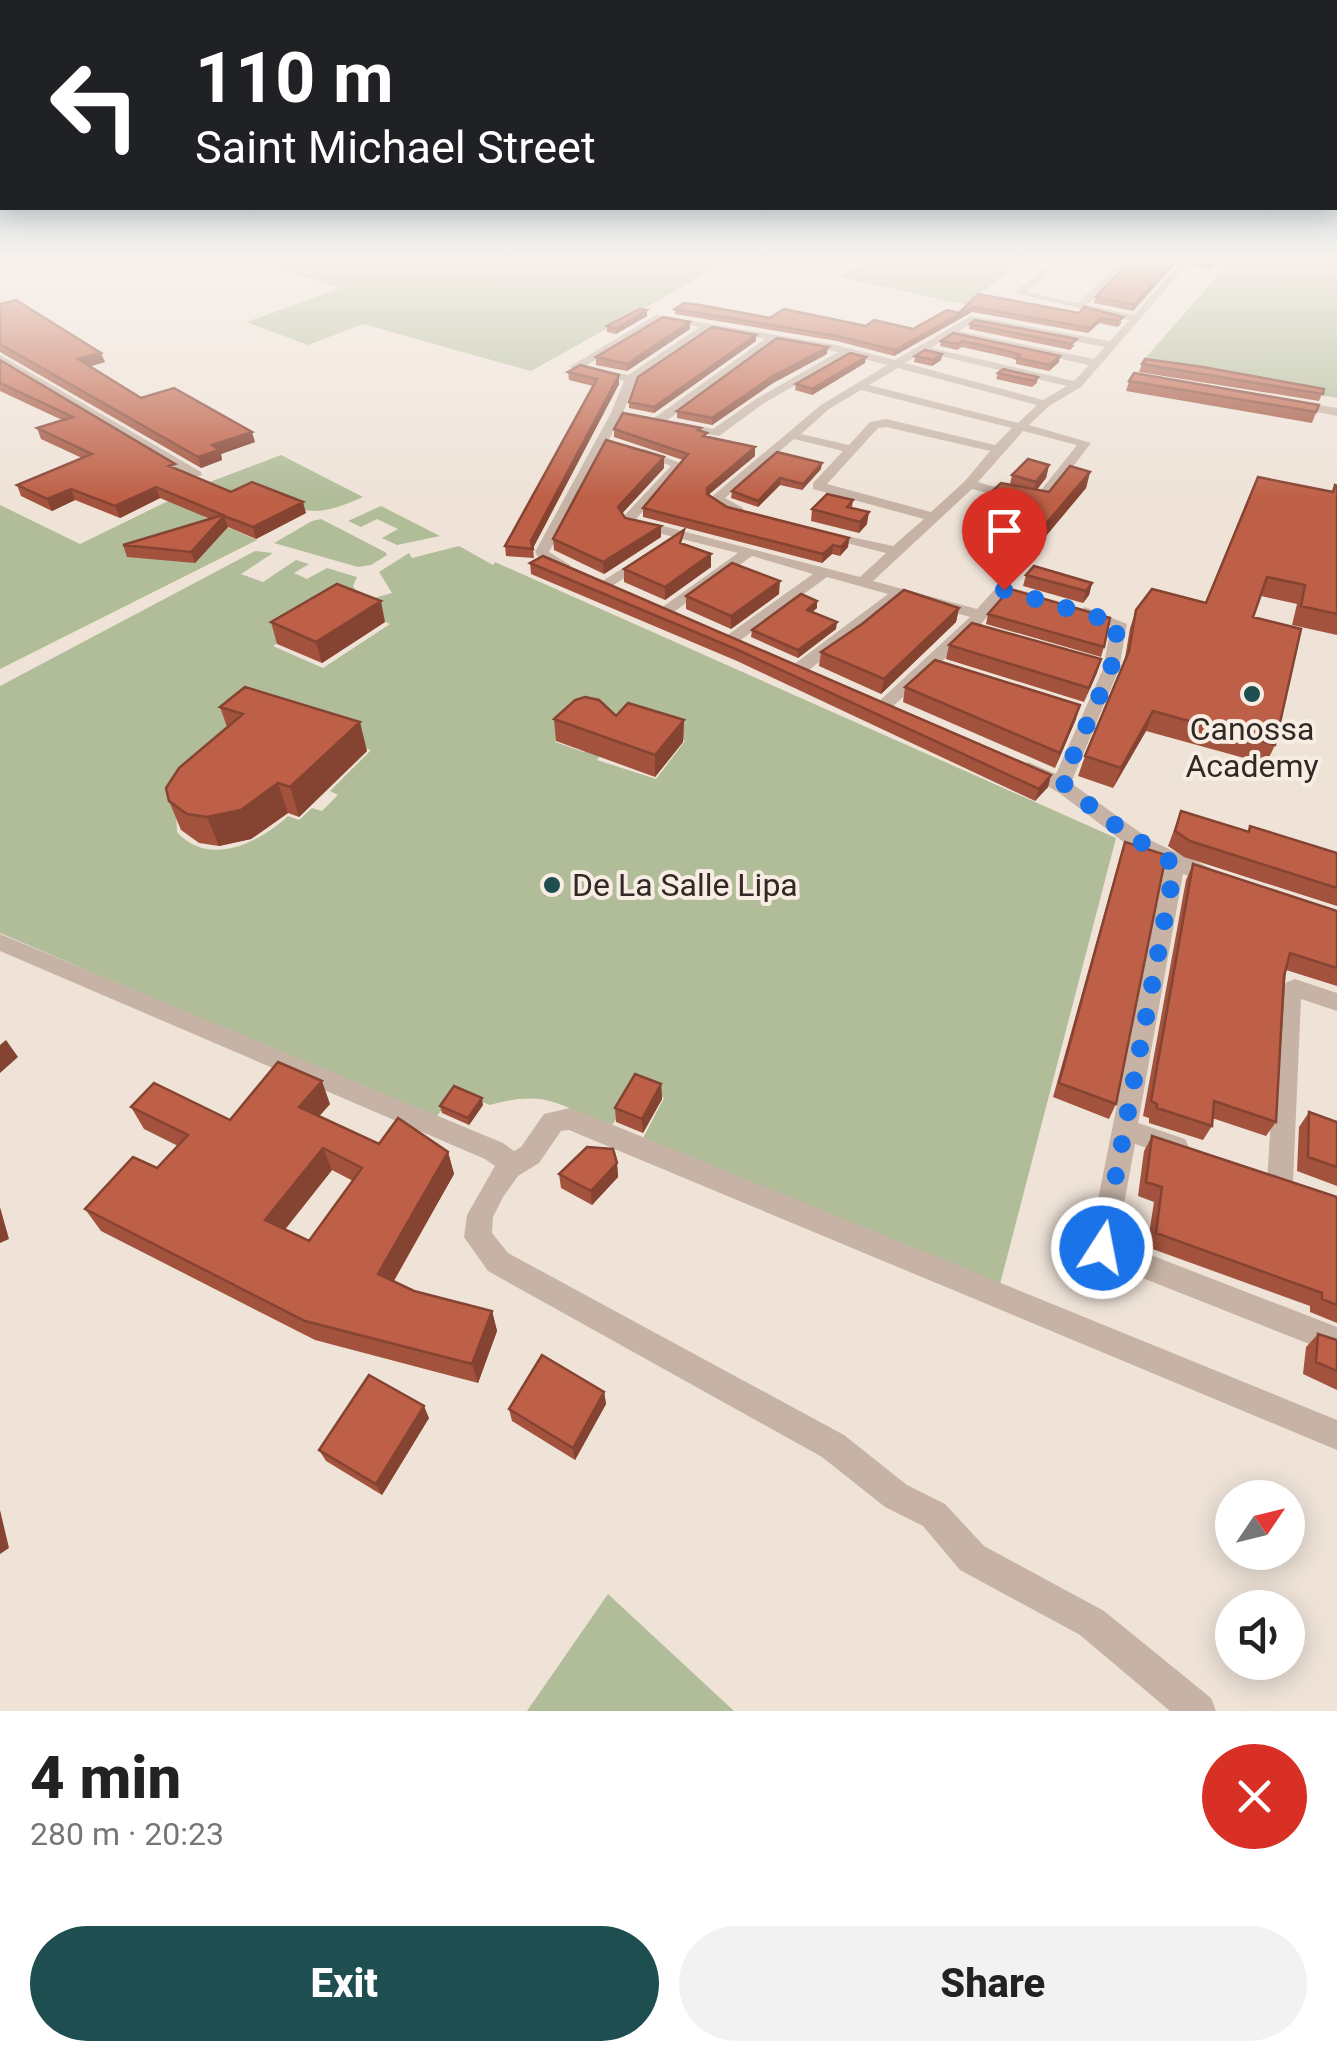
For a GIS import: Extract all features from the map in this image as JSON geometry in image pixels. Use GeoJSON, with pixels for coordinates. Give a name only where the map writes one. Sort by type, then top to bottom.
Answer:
{"type":"FeatureCollection","features":[{"type":"Feature","properties":{"kind":"street"},"geometry":{"type":"LineString","coordinates":[[624,338],[575,366],[630,379],[691,338]]}},
{"type":"Feature","properties":{"kind":"street"},"geometry":{"type":"LineString","coordinates":[[651,554],[612,588],[554,563],[542,552],[600,441],[773,338]]}},
{"type":"Feature","properties":{"kind":"street"},"geometry":{"type":"LineString","coordinates":[[778,338],[1045,404]]}},
{"type":"Feature","properties":{"kind":"street"},"geometry":{"type":"LineString","coordinates":[[751,514],[727,507],[716,499],[792,434],[857,386],[940,338]]}},
{"type":"Feature","properties":{"kind":"street"},"geometry":{"type":"LineString","coordinates":[[978,338],[1096,363]]}},
{"type":"Feature","properties":{"kind":"street"},"geometry":{"type":"LineString","coordinates":[[1077,338],[1112,345]]}},
{"type":"Feature","properties":{"kind":"street"},"geometry":{"type":"LineString","coordinates":[[863,582],[970,484],[998,449],[1045,404],[1078,385],[1118,338]]}},
{"type":"Feature","properties":{"kind":"street"},"geometry":{"type":"LineString","coordinates":[[922,349],[1078,385]]}},
{"type":"Feature","properties":{"kind":"street"},"geometry":{"type":"LineString","coordinates":[[638,417],[715,433],[760,401],[846,352]]}},
{"type":"Feature","properties":{"kind":"street"},"geometry":{"type":"LineString","coordinates":[[0,359],[196,475]]}},
{"type":"Feature","properties":{"kind":"street"},"geometry":{"type":"LineString","coordinates":[[630,379],[638,417]]}},
{"type":"Feature","properties":{"kind":"street"},"geometry":{"type":"LineString","coordinates":[[857,386],[1085,444],[1037,504],[970,484]]}},
{"type":"Feature","properties":{"kind":"street"},"geometry":{"type":"LineString","coordinates":[[1274,401],[1337,412]]}},
{"type":"Feature","properties":{"kind":"street"},"geometry":{"type":"LineString","coordinates":[[934,517],[818,488],[874,424],[886,423],[998,449]]}},
{"type":"Feature","properties":{"kind":"street"},"geometry":{"type":"LineString","coordinates":[[792,434],[853,450]]}},
{"type":"Feature","properties":{"kind":"street"},"geometry":{"type":"LineString","coordinates":[[600,441],[679,463],[629,518],[632,522],[683,532],[900,593],[975,621],[986,633]]}},
{"type":"Feature","properties":{"kind":"street"},"geometry":{"type":"LineString","coordinates":[[805,528],[894,551]]}},
{"type":"Feature","properties":{"kind":"street"},"geometry":{"type":"LineString","coordinates":[[667,543],[683,532]]}},
{"type":"Feature","properties":{"kind":"street"},"geometry":{"type":"LineString","coordinates":[[666,611],[750,552]]}},
{"type":"Feature","properties":{"kind":"street"},"geometry":{"type":"LineString","coordinates":[[732,639],[825,572]]}},
{"type":"Feature","properties":{"kind":"street"},"geometry":{"type":"LineString","coordinates":[[901,714],[875,702],[939,667],[1004,590],[1118,623],[1111,669],[1083,712],[1062,782]]}},
{"type":"Feature","properties":{"kind":"street"},"geometry":{"type":"LineString","coordinates":[[799,669],[900,593]]}},
{"type":"Feature","properties":{"kind":"street"},"geometry":{"type":"LineString","coordinates":[[1093,664],[1111,669]]}},
{"type":"Feature","properties":{"kind":"street"},"geometry":{"type":"LineString","coordinates":[[1008,760],[1062,782],[1102,816],[1175,865],[1229,883]]}},
{"type":"Feature","properties":{"kind":"street"},"geometry":{"type":"LineString","coordinates":[[1175,865],[1102,1248],[1337,1341]]}},
{"type":"Feature","properties":{"kind":"street"},"geometry":{"type":"LineString","coordinates":[[0,942],[494,1151],[512,1166]]}},
{"type":"Feature","properties":{"kind":"street"},"geometry":{"type":"LineString","coordinates":[[1246,1170],[1290,1185],[1290,992],[1295,988],[1337,1002]]}},
{"type":"Feature","properties":{"kind":"street"},"geometry":{"type":"LineString","coordinates":[[1198,1711],[1092,1623],[972,1558],[934,1515],[896,1496],[833,1446],[498,1262],[478,1237],[484,1205],[512,1166],[530,1155],[553,1122],[570,1119],[1337,1435]]}},
{"type":"Feature","properties":{"kind":"street"},"geometry":{"type":"LineString","coordinates":[[1126,1130],[1194,1153]]}},
{"type":"Feature","properties":{"kind":"green space"},"geometry":{"type":"Polygon","coordinates":[[[289,338],[327,338],[308,345],[289,338]]]}},
{"type":"Feature","properties":{"kind":"green space"},"geometry":{"type":"Polygon","coordinates":[[[412,338],[591,338],[531,371],[412,338]]]}},
{"type":"Feature","properties":{"kind":"green space"},"geometry":{"type":"Polygon","coordinates":[[[1163,338],[1337,338],[1337,398],[1140,364],[1163,338]]]}},
{"type":"Feature","properties":{"kind":"green space"},"geometry":{"type":"Polygon","coordinates":[[[281,455],[363,497],[331,509],[308,511],[255,492],[204,517],[257,540],[0,669],[0,505],[80,544],[199,486],[281,455]]]}},
{"type":"Feature","properties":{"kind":"green space"},"geometry":{"type":"Polygon","coordinates":[[[381,506],[440,536],[397,545],[382,538],[398,529],[377,519],[361,527],[348,521],[381,506]]]}},
{"type":"Feature","properties":{"kind":"green space"},"geometry":{"type":"Polygon","coordinates":[[[321,519],[387,555],[371,565],[358,567],[274,543],[321,519]]]}},
{"type":"Feature","properties":{"kind":"green space","name":"De La Salle Lipa"},"geometry":{"type":"Polygon","coordinates":[[[459,546],[493,565],[495,562],[1116,838],[999,1288],[642,1140],[664,1098],[636,1086],[611,1127],[540,1099],[490,1105],[455,1091],[435,1119],[0,933],[0,686],[255,551],[273,553],[241,574],[263,582],[296,560],[309,564],[294,573],[307,579],[327,568],[357,577],[353,586],[364,601],[392,593],[379,572],[409,553],[412,558],[459,546]],[[342,603],[273,646],[323,668],[390,624],[342,603]],[[254,713],[176,811],[177,832],[190,843],[219,850],[234,847],[263,835],[288,816],[299,820],[312,808],[322,811],[338,795],[330,791],[371,750],[254,713]],[[576,721],[555,742],[584,752],[595,742],[608,746],[597,760],[656,779],[685,741],[628,723],[576,721]]]}},
{"type":"Feature","properties":{"kind":"green space"},"geometry":{"type":"Polygon","coordinates":[[[608,1594],[734,1711],[527,1711],[608,1594]]]}},
{"type":"Feature","properties":{"kind":"building"},"geometry":{"type":"Polygon","coordinates":[[[0,338],[77,338],[101,353],[78,359],[141,398],[174,388],[252,432],[212,445],[219,450],[198,457],[0,344],[0,338]]]}},
{"type":"Feature","properties":{"kind":"building"},"geometry":{"type":"Polygon","coordinates":[[[628,338],[666,338],[627,364],[596,357],[628,338]]]}},
{"type":"Feature","properties":{"kind":"building"},"geometry":{"type":"Polygon","coordinates":[[[696,338],[752,338],[654,407],[629,402],[638,377],[696,338]]]}},
{"type":"Feature","properties":{"kind":"building"},"geometry":{"type":"Polygon","coordinates":[[[777,338],[828,347],[773,376],[712,418],[677,411],[777,338]]]}},
{"type":"Feature","properties":{"kind":"building"},"geometry":{"type":"Polygon","coordinates":[[[845,338],[917,338],[895,350],[845,338]]]}},
{"type":"Feature","properties":{"kind":"building"},"geometry":{"type":"Polygon","coordinates":[[[976,338],[1060,356],[1050,365],[963,341],[941,341],[976,338]]]}},
{"type":"Feature","properties":{"kind":"building"},"geometry":{"type":"Polygon","coordinates":[[[1040,338],[1077,339],[1071,344],[1040,338]]]}},
{"type":"Feature","properties":{"kind":"building"},"geometry":{"type":"Polygon","coordinates":[[[925,350],[942,354],[933,360],[915,356],[925,350]]]}},
{"type":"Feature","properties":{"kind":"building"},"geometry":{"type":"Polygon","coordinates":[[[850,353],[866,357],[812,389],[796,384],[850,353]]]}},
{"type":"Feature","properties":{"kind":"building"},"geometry":{"type":"Polygon","coordinates":[[[1145,359],[1324,389],[1323,394],[1142,364],[1145,359]]]}},
{"type":"Feature","properties":{"kind":"building"},"geometry":{"type":"Polygon","coordinates":[[[0,360],[175,464],[169,466],[231,492],[252,482],[303,502],[253,527],[224,516],[191,552],[123,545],[223,515],[156,487],[115,506],[71,489],[47,499],[17,485],[92,454],[37,428],[73,417],[0,383],[0,360]]]}},
{"type":"Feature","properties":{"kind":"building"},"geometry":{"type":"Polygon","coordinates":[[[580,365],[619,375],[531,541],[533,549],[505,546],[597,379],[568,372],[580,365]]]}},
{"type":"Feature","properties":{"kind":"building"},"geometry":{"type":"Polygon","coordinates":[[[1003,369],[1038,377],[1034,381],[998,373],[1003,369]]]}},
{"type":"Feature","properties":{"kind":"building"},"geometry":{"type":"Polygon","coordinates":[[[1134,373],[1319,405],[1316,412],[1129,381],[1134,373]]]}},
{"type":"Feature","properties":{"kind":"building"},"geometry":{"type":"Polygon","coordinates":[[[623,413],[701,428],[698,430],[707,433],[703,436],[755,447],[707,488],[707,494],[727,507],[849,538],[841,547],[833,545],[823,554],[643,508],[688,454],[614,429],[623,413]]]}},
{"type":"Feature","properties":{"kind":"building"},"geometry":{"type":"Polygon","coordinates":[[[606,440],[664,457],[618,507],[625,518],[661,526],[603,562],[553,539],[606,440]]]}},
{"type":"Feature","properties":{"kind":"building"},"geometry":{"type":"Polygon","coordinates":[[[777,452],[822,463],[803,484],[780,478],[758,501],[732,491],[777,452]]]}},
{"type":"Feature","properties":{"kind":"building"},"geometry":{"type":"Polygon","coordinates":[[[1028,459],[1049,465],[1036,482],[1012,475],[1028,459]]]}},
{"type":"Feature","properties":{"kind":"building"},"geometry":{"type":"Polygon","coordinates":[[[1070,466],[1090,472],[1039,532],[970,512],[1001,483],[1049,492],[1070,466]]]}},
{"type":"Feature","properties":{"kind":"building"},"geometry":{"type":"Polygon","coordinates":[[[1258,477],[1333,492],[1337,486],[1337,614],[1301,606],[1305,585],[1267,577],[1253,617],[1301,629],[1275,745],[1153,711],[1121,768],[1085,756],[1129,651],[1136,610],[1152,589],[1206,603],[1258,477]]]}},
{"type":"Feature","properties":{"kind":"building"},"geometry":{"type":"Polygon","coordinates":[[[827,494],[853,500],[847,507],[869,512],[860,522],[812,509],[827,494]]]}},
{"type":"Feature","properties":{"kind":"building"},"geometry":{"type":"Polygon","coordinates":[[[684,530],[680,543],[711,554],[665,587],[624,569],[684,530]]]}},
{"type":"Feature","properties":{"kind":"building"},"geometry":{"type":"Polygon","coordinates":[[[543,556],[1051,775],[1039,789],[738,650],[530,563],[543,556]]]}},
{"type":"Feature","properties":{"kind":"building"},"geometry":{"type":"Polygon","coordinates":[[[732,563],[780,581],[731,616],[686,596],[732,563]]]}},
{"type":"Feature","properties":{"kind":"building"},"geometry":{"type":"Polygon","coordinates":[[[1034,566],[1092,583],[1086,591],[1026,575],[1034,566]]]}},
{"type":"Feature","properties":{"kind":"building"},"geometry":{"type":"Polygon","coordinates":[[[337,584],[381,601],[316,642],[271,622],[337,584]]]}},
{"type":"Feature","properties":{"kind":"building"},"geometry":{"type":"Polygon","coordinates":[[[1010,589],[1110,618],[1104,647],[988,614],[1010,589]]]}},
{"type":"Feature","properties":{"kind":"building"},"geometry":{"type":"Polygon","coordinates":[[[904,590],[959,608],[884,679],[821,652],[862,624],[904,590]]]}},
{"type":"Feature","properties":{"kind":"building"},"geometry":{"type":"Polygon","coordinates":[[[801,594],[817,601],[807,610],[837,622],[798,650],[752,630],[801,594]]]}},
{"type":"Feature","properties":{"kind":"building"},"geometry":{"type":"Polygon","coordinates":[[[972,623],[1101,659],[1089,688],[949,645],[972,623]]]}},
{"type":"Feature","properties":{"kind":"building"},"geometry":{"type":"Polygon","coordinates":[[[935,660],[1080,705],[1060,753],[905,687],[935,660]]]}},
{"type":"Feature","properties":{"kind":"building"},"geometry":{"type":"Polygon","coordinates":[[[245,687],[360,722],[290,787],[278,783],[241,810],[207,817],[187,814],[169,801],[166,788],[179,768],[243,714],[220,707],[245,687]]]}},
{"type":"Feature","properties":{"kind":"building"},"geometry":{"type":"Polygon","coordinates":[[[575,700],[599,700],[616,716],[628,703],[684,720],[655,755],[554,719],[575,700]]]}},
{"type":"Feature","properties":{"kind":"building"},"geometry":{"type":"Polygon","coordinates":[[[1181,811],[1249,832],[1250,826],[1337,853],[1337,888],[1190,841],[1175,831],[1181,811]]]}},
{"type":"Feature","properties":{"kind":"building"},"geometry":{"type":"Polygon","coordinates":[[[1125,842],[1166,855],[1116,1104],[1059,1083],[1125,842]]]}},
{"type":"Feature","properties":{"kind":"building"},"geometry":{"type":"Polygon","coordinates":[[[1193,864],[1337,911],[1337,968],[1290,953],[1284,976],[1276,1122],[1214,1101],[1212,1126],[1157,1108],[1151,1101],[1193,864]]]}},
{"type":"Feature","properties":{"kind":"building"},"geometry":{"type":"Polygon","coordinates":[[[278,1062],[322,1081],[299,1107],[379,1144],[398,1118],[448,1152],[378,1274],[414,1291],[492,1311],[472,1364],[305,1321],[85,1209],[133,1157],[157,1168],[188,1135],[131,1107],[154,1083],[230,1120],[278,1062]],[[323,1148],[265,1220],[309,1241],[362,1168],[323,1148]]]}},
{"type":"Feature","properties":{"kind":"building"},"geometry":{"type":"Polygon","coordinates":[[[635,1074],[661,1084],[642,1119],[615,1108],[635,1074]]]}},
{"type":"Feature","properties":{"kind":"building"},"geometry":{"type":"Polygon","coordinates":[[[454,1086],[482,1098],[468,1118],[440,1106],[454,1086]]]}},
{"type":"Feature","properties":{"kind":"building"},"geometry":{"type":"Polygon","coordinates":[[[1309,1112],[1337,1122],[1337,1167],[1308,1157],[1309,1112]]]}},
{"type":"Feature","properties":{"kind":"building"},"geometry":{"type":"Polygon","coordinates":[[[1152,1136],[1337,1197],[1337,1305],[1322,1299],[1322,1293],[1156,1233],[1162,1187],[1146,1182],[1152,1136]]]}},
{"type":"Feature","properties":{"kind":"building"},"geometry":{"type":"Polygon","coordinates":[[[587,1147],[613,1149],[617,1163],[591,1191],[559,1174],[587,1147]]]}},
{"type":"Feature","properties":{"kind":"building"},"geometry":{"type":"Polygon","coordinates":[[[1318,1334],[1337,1340],[1337,1371],[1316,1362],[1318,1334]]]}},
{"type":"Feature","properties":{"kind":"building"},"geometry":{"type":"Polygon","coordinates":[[[542,1355],[604,1392],[573,1448],[509,1409],[542,1355]]]}},
{"type":"Feature","properties":{"kind":"building"},"geometry":{"type":"Polygon","coordinates":[[[369,1375],[424,1406],[376,1484],[319,1450],[369,1375]]]}},
{"type":"Feature","properties":{"kind":"place","name":"Canossa Academy"},"geometry":{"type":"Point","coordinates":[1252,694]}},
{"type":"Feature","properties":{"kind":"place","name":"De La Salle Lipa"},"geometry":{"type":"Point","coordinates":[552,885]}},
{"type":"Feature","properties":{"kind":"route"},"geometry":{"type":"LineString","coordinates":[[1004,590],[1119,624],[1111,669],[1062,782],[1116,827],[1175,865],[1102,1248]]}}]}
